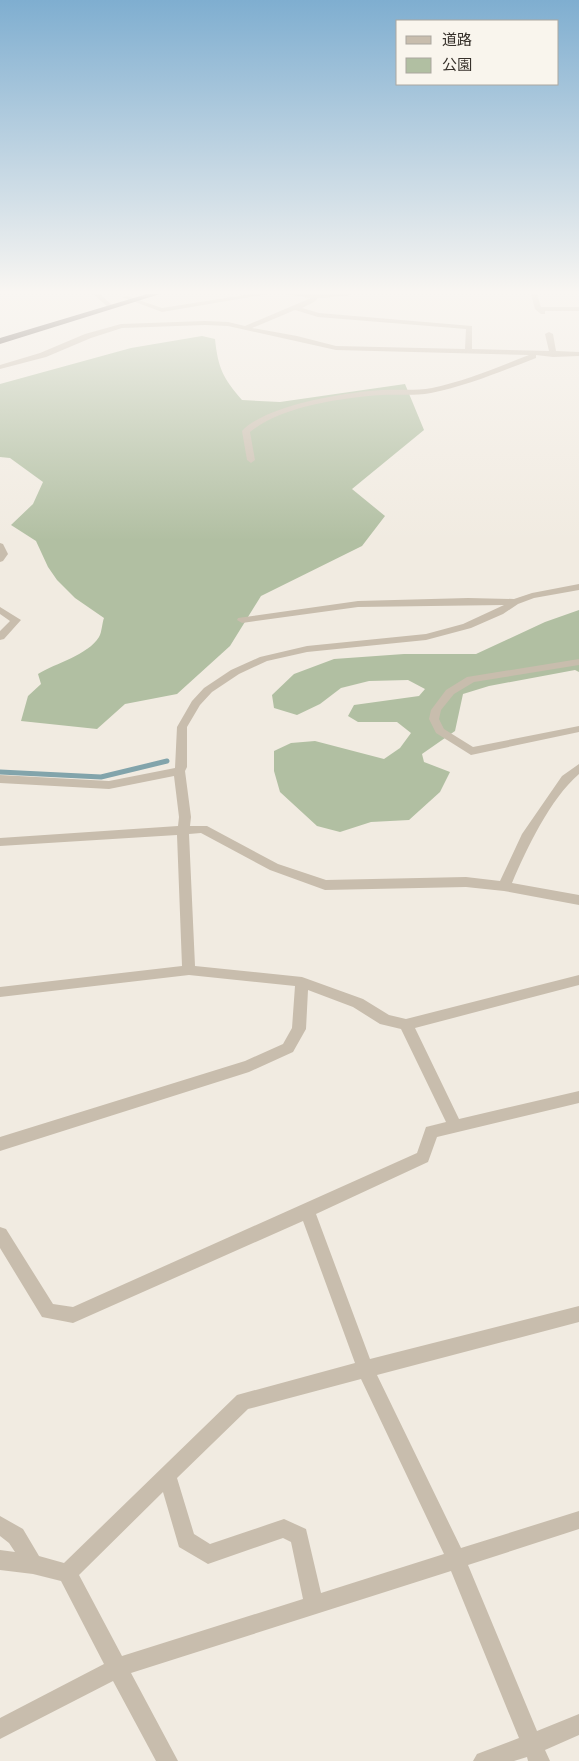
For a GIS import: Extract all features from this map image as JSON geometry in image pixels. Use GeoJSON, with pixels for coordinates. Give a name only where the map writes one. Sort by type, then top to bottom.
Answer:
{"type":"FeatureCollection","features":[{"type":"Feature","properties":{"kind":"street"},"geometry":{"type":"LineString","coordinates":[[251,460],[246,430],[262,419],[291,409],[358,396],[432,390],[473,376]]}},
{"type":"Feature","properties":{"kind":"street"},"geometry":{"type":"LineString","coordinates":[[0,546],[3,554],[0,559]]}},
{"type":"Feature","properties":{"kind":"street"},"geometry":{"type":"LineString","coordinates":[[189,970],[184,817],[179,772],[181,766],[182,727],[196,704],[208,690],[235,672],[264,659],[307,649],[426,637],[467,626],[500,612],[515,602],[532,596],[579,587]]}},
{"type":"Feature","properties":{"kind":"street"},"geometry":{"type":"LineString","coordinates":[[242,620],[358,604],[468,601],[515,602]]}},
{"type":"Feature","properties":{"kind":"street"},"geometry":{"type":"LineString","coordinates":[[0,610],[16,620],[0,637]]}},
{"type":"Feature","properties":{"kind":"street"},"geometry":{"type":"LineString","coordinates":[[579,662],[471,679],[450,692],[436,710],[434,719],[440,731],[471,751],[579,729]]}},
{"type":"Feature","properties":{"kind":"street"},"geometry":{"type":"LineString","coordinates":[[504,886],[526,837],[566,779],[579,768]]}},
{"type":"Feature","properties":{"kind":"street"},"geometry":{"type":"LineString","coordinates":[[0,779],[109,785],[179,772]]}},
{"type":"Feature","properties":{"kind":"street"},"geometry":{"type":"LineString","coordinates":[[0,842],[184,832],[203,829],[274,867],[325,885],[466,882],[504,886],[579,900]]}},
{"type":"Feature","properties":{"kind":"street"},"geometry":{"type":"LineString","coordinates":[[0,992],[189,970],[302,982],[358,1003],[385,1020],[406,1026],[579,980]]}},
{"type":"Feature","properties":{"kind":"street"},"geometry":{"type":"LineString","coordinates":[[0,1144],[249,1066],[288,1048],[300,1029],[302,982]]}},
{"type":"Feature","properties":{"kind":"street"},"geometry":{"type":"LineString","coordinates":[[406,1026],[455,1126]]}},
{"type":"Feature","properties":{"kind":"street"},"geometry":{"type":"LineString","coordinates":[[0,1234],[48,1310],[72,1315],[308,1211],[424,1156],[431,1132],[579,1097]]}},
{"type":"Feature","properties":{"kind":"street"},"geometry":{"type":"LineString","coordinates":[[308,1211],[365,1368],[456,1559],[536,1753]]}},
{"type":"Feature","properties":{"kind":"street"},"geometry":{"type":"LineString","coordinates":[[67,1573],[243,1401],[579,1314]]}},
{"type":"Feature","properties":{"kind":"street"},"geometry":{"type":"LineString","coordinates":[[167,1476],[186,1540],[208,1554],[284,1528],[299,1536],[314,1605]]}},
{"type":"Feature","properties":{"kind":"street"},"geometry":{"type":"LineString","coordinates":[[0,1728],[117,1668],[579,1520]]}},
{"type":"Feature","properties":{"kind":"street"},"geometry":{"type":"LineString","coordinates":[[0,1525],[16,1536],[33,1564]]}},
{"type":"Feature","properties":{"kind":"street"},"geometry":{"type":"LineString","coordinates":[[0,1560],[33,1564],[67,1573],[167,1761]]}},
{"type":"Feature","properties":{"kind":"street"},"geometry":{"type":"LineString","coordinates":[[484,1761],[536,1753],[579,1724]]}},
{"type":"Feature","properties":{"kind":"green space"},"geometry":{"type":"Polygon","coordinates":[[[28,376],[224,376],[242,400],[280,402],[405,384],[424,430],[352,489],[385,516],[362,546],[261,596],[230,646],[177,694],[125,704],[97,729],[21,721],[28,696],[41,684],[38,674],[87,649],[99,637],[104,618],[75,598],[57,580],[48,567],[36,541],[11,525],[33,504],[43,482],[10,458],[0,457],[0,384],[28,376]]]}},
{"type":"Feature","properties":{"kind":"green space"},"geometry":{"type":"Polygon","coordinates":[[[579,610],[579,672],[575,670],[489,686],[463,694],[455,731],[422,754],[424,762],[450,772],[440,792],[409,820],[371,822],[340,832],[317,826],[280,792],[274,771],[274,751],[291,743],[315,741],[384,759],[400,748],[411,733],[397,722],[358,722],[348,716],[354,705],[419,696],[425,689],[408,680],[369,681],[341,688],[320,704],[297,715],[274,708],[272,695],[294,674],[334,659],[404,654],[476,654],[545,622],[579,610]]]}},
{"type":"Feature","properties":{"kind":"waterway"},"geometry":{"type":"LineString","coordinates":[[0,772],[101,777],[167,761]]}}]}
